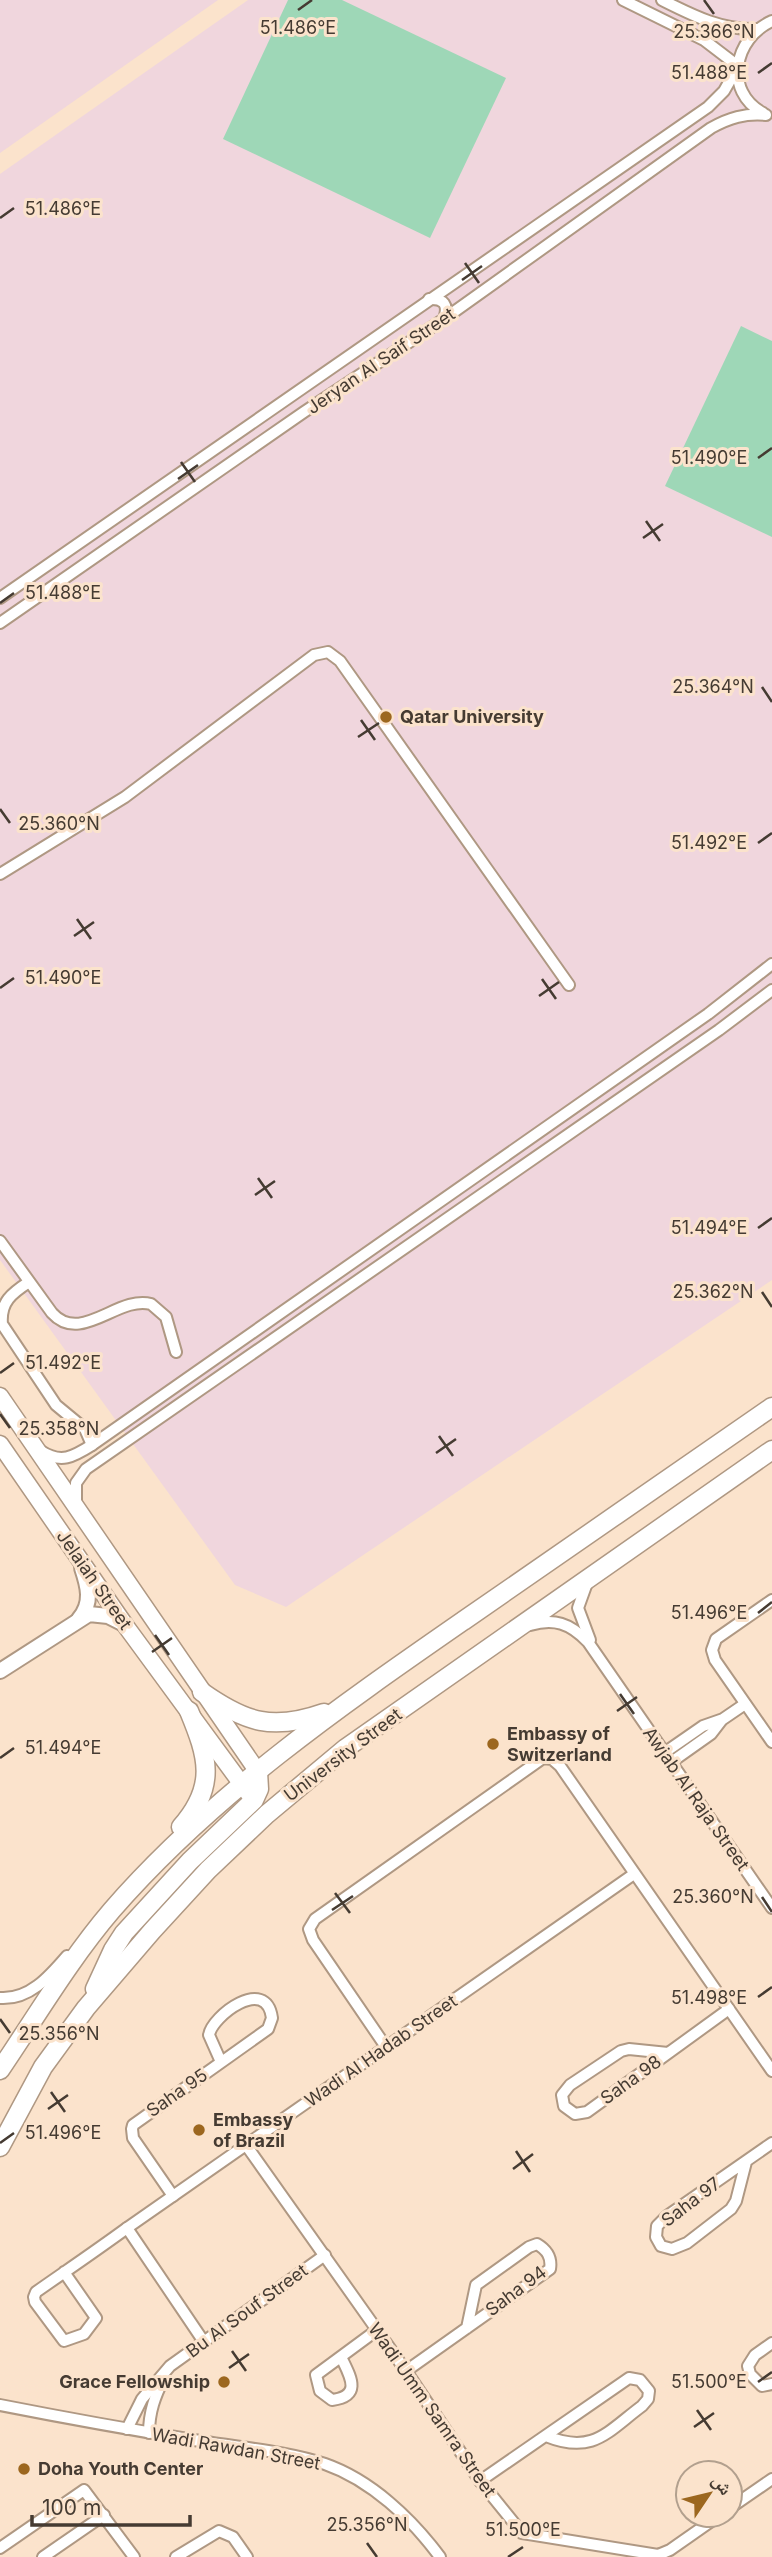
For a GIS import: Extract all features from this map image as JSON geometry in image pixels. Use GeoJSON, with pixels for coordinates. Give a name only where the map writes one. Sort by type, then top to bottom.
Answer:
{"type":"FeatureCollection","features":[{"type":"Feature","properties":{"kind":"main road","name":"Jelaiah Street"},"geometry":{"type":"LineString","coordinates":[[0,1396],[258,1772]]}},
{"type":"Feature","properties":{"kind":"main road"},"geometry":{"type":"LineString","coordinates":[[0,2070],[113,1910],[169,1850],[242,1785],[337,1708],[772,1407]]}},
{"type":"Feature","properties":{"kind":"main road","name":"Jelaiah Street"},"geometry":{"type":"LineString","coordinates":[[0,1444],[125,1625],[242,1785],[267,1814]]}},
{"type":"Feature","properties":{"kind":"main road","name":"University Street"},"geometry":{"type":"LineString","coordinates":[[0,2147],[43,2067],[86,2008],[208,1870],[267,1814],[346,1748],[772,1450]]}},
{"type":"Feature","properties":{"kind":"main road"},"geometry":{"type":"LineString","coordinates":[[202,1692],[243,1717],[274,1724],[299,1721],[337,1708]]}},
{"type":"Feature","properties":{"kind":"main road"},"geometry":{"type":"LineString","coordinates":[[169,1850],[172,1839],[198,1805],[205,1786],[203,1746],[189,1711]]}},
{"type":"Feature","properties":{"kind":"main road"},"geometry":{"type":"LineString","coordinates":[[86,2008],[113,1950],[124,1933],[190,1861],[254,1800],[259,1789],[258,1772]]}},
{"type":"Feature","properties":{"kind":"street"},"geometry":{"type":"LineString","coordinates":[[623,0],[704,40],[737,68],[747,99],[760,112],[769,116]]}},
{"type":"Feature","properties":{"kind":"street"},"geometry":{"type":"LineString","coordinates":[[662,0],[713,24],[728,28],[757,29],[772,21]]}},
{"type":"Feature","properties":{"kind":"street","name":"Jeryan Al Saif Street"},"geometry":{"type":"LineString","coordinates":[[0,598],[708,107],[724,91],[737,68],[742,49],[757,29]]}},
{"type":"Feature","properties":{"kind":"street","name":"Jeryan Al Saif Street"},"geometry":{"type":"LineString","coordinates":[[0,623],[304,412],[444,319],[711,128],[747,114],[769,116]]}},
{"type":"Feature","properties":{"kind":"street"},"geometry":{"type":"LineString","coordinates":[[429,299],[444,302],[444,319]]}},
{"type":"Feature","properties":{"kind":"street"},"geometry":{"type":"LineString","coordinates":[[293,394],[301,397],[304,412]]}},
{"type":"Feature","properties":{"kind":"street"},"geometry":{"type":"LineString","coordinates":[[0,874],[125,797],[314,655],[328,652],[340,661],[569,985]]}},
{"type":"Feature","properties":{"kind":"street"},"geometry":{"type":"LineString","coordinates":[[33,1446],[49,1456],[65,1459],[92,1445],[708,1014],[772,964]]}},
{"type":"Feature","properties":{"kind":"street"},"geometry":{"type":"LineString","coordinates":[[76,1509],[78,1478],[86,1469],[708,1038],[772,990]]}},
{"type":"Feature","properties":{"kind":"street"},"geometry":{"type":"LineString","coordinates":[[0,1241],[52,1313],[68,1324],[81,1324],[138,1302],[151,1304],[166,1317],[176,1352]]}},
{"type":"Feature","properties":{"kind":"street"},"geometry":{"type":"LineString","coordinates":[[29,1282],[4,1303],[2,1324],[56,1405],[85,1429],[92,1445]]}},
{"type":"Feature","properties":{"kind":"street"},"geometry":{"type":"LineString","coordinates":[[108,1434],[109,1443],[117,1449]]}},
{"type":"Feature","properties":{"kind":"street"},"geometry":{"type":"LineString","coordinates":[[78,1556],[89,1599],[85,1612],[79,1619]]}},
{"type":"Feature","properties":{"kind":"street","name":"Awjab Al Raja Street"},"geometry":{"type":"LineString","coordinates":[[598,1655],[583,1626],[578,1608],[586,1584],[610,1563]]}},
{"type":"Feature","properties":{"kind":"street"},"geometry":{"type":"LineString","coordinates":[[772,1600],[716,1639],[713,1646],[715,1660],[772,1742]]}},
{"type":"Feature","properties":{"kind":"street"},"geometry":{"type":"LineString","coordinates":[[0,1671],[89,1614],[98,1613],[125,1625]]}},
{"type":"Feature","properties":{"kind":"street","name":"Awjab Al Raja Street"},"geometry":{"type":"LineString","coordinates":[[507,1636],[549,1620],[561,1622],[582,1635],[772,1908]]}},
{"type":"Feature","properties":{"kind":"street"},"geometry":{"type":"LineString","coordinates":[[667,1758],[703,1727],[723,1719],[745,1704]]}},
{"type":"Feature","properties":{"kind":"street"},"geometry":{"type":"LineString","coordinates":[[386,2047],[313,1940],[309,1929],[315,1919],[543,1758],[552,1759],[560,1766],[772,2071]]}},
{"type":"Feature","properties":{"kind":"street","name":"Wadi Al Hadab Street"},"geometry":{"type":"LineString","coordinates":[[64,2272],[96,2318],[84,2334],[64,2341],[35,2302],[36,2292],[64,2272],[634,1874]]}},
{"type":"Feature","properties":{"kind":"street"},"geometry":{"type":"LineString","coordinates":[[0,1998],[15,1997],[34,1989],[51,1974],[104,1914],[113,1910]]}},
{"type":"Feature","properties":{"kind":"street","name":"Saha 95"},"geometry":{"type":"LineString","coordinates":[[173,2196],[133,2138],[132,2129],[136,2122],[268,2029],[271,2012],[264,2002],[253,1997],[247,1998],[213,2023],[209,2035],[221,2062]]}},
{"type":"Feature","properties":{"kind":"street","name":"Saha 98"},"geometry":{"type":"LineString","coordinates":[[668,2053],[629,2049],[621,2051],[570,2085],[562,2095],[564,2106],[575,2114],[587,2112],[729,2009]]}},
{"type":"Feature","properties":{"kind":"street","name":"Saha 97"},"geometry":{"type":"LineString","coordinates":[[746,2162],[736,2201],[731,2209],[687,2243],[672,2249],[661,2246],[656,2237],[657,2226],[772,2143]]}},
{"type":"Feature","properties":{"kind":"street","name":"Wadi Umm Samra Street"},"geometry":{"type":"LineString","coordinates":[[246,2145],[406,2371],[480,2481],[522,2533],[644,2555],[658,2555],[700,2529]]}},
{"type":"Feature","properties":{"kind":"street"},"geometry":{"type":"LineString","coordinates":[[127,2228],[204,2342]]}},
{"type":"Feature","properties":{"kind":"street","name":"Saha 94"},"geometry":{"type":"LineString","coordinates":[[406,2371],[467,2328],[550,2269],[551,2259],[544,2248],[537,2244],[529,2247],[476,2285],[467,2328]]}},
{"type":"Feature","properties":{"kind":"street","name":"Bu Al Souf Street"},"geometry":{"type":"LineString","coordinates":[[127,2429],[142,2399],[170,2366],[325,2255]]}},
{"type":"Feature","properties":{"kind":"street"},"geometry":{"type":"LineString","coordinates":[[341,2357],[377,2330]]}},
{"type":"Feature","properties":{"kind":"street"},"geometry":{"type":"LineString","coordinates":[[772,2343],[755,2355],[748,2366],[750,2374],[762,2386],[772,2384]]}},
{"type":"Feature","properties":{"kind":"street","name":"Bu Al Souf Street"},"geometry":{"type":"LineString","coordinates":[[149,2433],[149,2417],[156,2394],[170,2366]]}},
{"type":"Feature","properties":{"kind":"street"},"geometry":{"type":"LineString","coordinates":[[480,2481],[629,2378],[640,2380],[649,2391],[648,2399],[642,2406],[597,2440],[583,2444],[562,2442],[546,2436]]}},
{"type":"Feature","properties":{"kind":"street","name":"Wadi Rawdan Street"},"geometry":{"type":"LineString","coordinates":[[0,2405],[149,2433],[288,2455],[326,2465],[362,2483],[392,2505],[426,2537],[440,2557]]}},
{"type":"Feature","properties":{"kind":"street"},"geometry":{"type":"LineString","coordinates":[[744,2498],[772,2479]]}},
{"type":"Feature","properties":{"kind":"street"},"geometry":{"type":"LineString","coordinates":[[0,2548],[84,2490],[134,2557]]}},
{"type":"Feature","properties":{"kind":"street"},"geometry":{"type":"LineString","coordinates":[[43,2557],[104,2515]]}},
{"type":"Feature","properties":{"kind":"street"},"geometry":{"type":"LineString","coordinates":[[176,2557],[219,2531],[233,2537],[247,2557]]}},
{"type":"Feature","properties":{"kind":"shaded area"},"geometry":{"type":"Polygon","coordinates":[[[0,0],[218,0],[0,153],[0,0]]]}},
{"type":"Feature","properties":{"kind":"shaded area","name":"Qatar University"},"geometry":{"type":"Polygon","coordinates":[[[248,0],[772,0],[772,1280],[286,1607],[235,1585],[0,1260],[0,174],[248,0]]]}},
{"type":"Feature","properties":{"kind":"green space"},"geometry":{"type":"Polygon","coordinates":[[[288,0],[342,0],[506,78],[430,238],[223,139],[288,0]]]}},
{"type":"Feature","properties":{"kind":"green space"},"geometry":{"type":"Polygon","coordinates":[[[741,326],[772,341],[772,537],[665,486],[741,326]]]}},
{"type":"Feature","properties":{"kind":"place","name":"Qatar University"},"geometry":{"type":"Point","coordinates":[386,717]}},
{"type":"Feature","properties":{"kind":"place","name":"Embassy of Switzerland"},"geometry":{"type":"Point","coordinates":[493,1744]}},
{"type":"Feature","properties":{"kind":"place","name":"Embassy of Brazil"},"geometry":{"type":"Point","coordinates":[199,2130]}},
{"type":"Feature","properties":{"kind":"place","name":"Grace Fellowship"},"geometry":{"type":"Point","coordinates":[224,2382]}},
{"type":"Feature","properties":{"kind":"place","name":"Doha Youth Center"},"geometry":{"type":"Point","coordinates":[24,2469]}}]}
